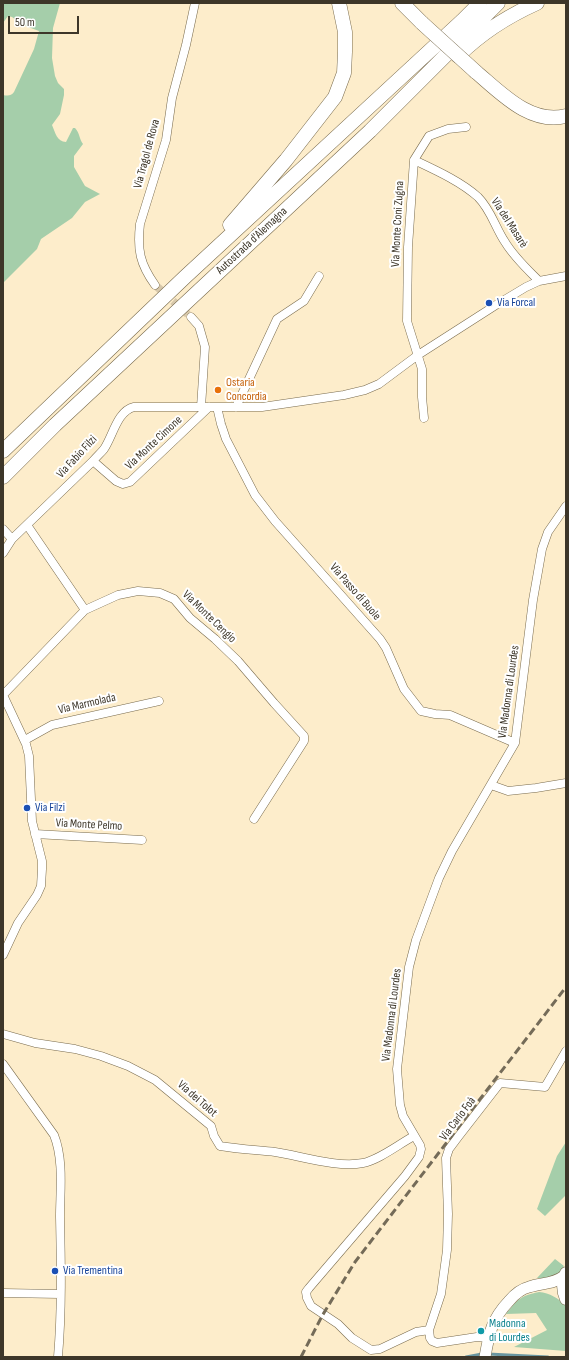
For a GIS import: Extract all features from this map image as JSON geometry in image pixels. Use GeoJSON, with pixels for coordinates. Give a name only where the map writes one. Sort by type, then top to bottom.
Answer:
{"type":"FeatureCollection","features":[{"type":"Feature","properties":{"kind":"highway"},"geometry":{"type":"LineString","coordinates":[[185,277],[286,160],[335,97],[344,73],[345,52],[345,32],[338,3]]}},
{"type":"Feature","properties":{"kind":"highway"},"geometry":{"type":"LineString","coordinates":[[402,3],[476,72],[520,108],[534,114],[548,117],[566,116]]}},
{"type":"Feature","properties":{"kind":"highway","name":"Autostrada d'Alemagna"},"geometry":{"type":"LineString","coordinates":[[3,451],[185,277],[480,3]]}},
{"type":"Feature","properties":{"kind":"highway","name":"Autostrada d'Alemagna"},"geometry":{"type":"LineString","coordinates":[[3,477],[66,415],[370,131],[498,3]]}},
{"type":"Feature","properties":{"kind":"highway"},"geometry":{"type":"LineString","coordinates":[[370,131],[414,99],[467,47],[496,24],[537,3]]}},
{"type":"Feature","properties":{"kind":"main road"},"geometry":{"type":"LineString","coordinates":[[485,1357],[495,1318],[506,1304],[523,1289],[558,1280],[565,1275]]}},
{"type":"Feature","properties":{"kind":"main road"},"geometry":{"type":"LineString","coordinates":[[565,1275],[563,1291],[566,1299]]}},
{"type":"Feature","properties":{"kind":"main road"},"geometry":{"type":"LineString","coordinates":[[535,1286],[555,1291],[566,1299]]}},
{"type":"Feature","properties":{"kind":"street","name":"Via Tragol de Rova"},"geometry":{"type":"LineString","coordinates":[[155,285],[146,273],[139,250],[138,238],[140,224],[166,140],[172,98],[195,3]]}},
{"type":"Feature","properties":{"kind":"street","name":"Via Monte Coni Zugna"},"geometry":{"type":"LineString","coordinates":[[424,418],[422,369],[407,321],[408,247],[414,160],[429,136],[448,129],[466,127]]}},
{"type":"Feature","properties":{"kind":"street","name":"Via del Masarè"},"geometry":{"type":"LineString","coordinates":[[414,160],[438,171],[478,198],[493,217],[504,241],[539,281]]}},
{"type":"Feature","properties":{"kind":"street"},"geometry":{"type":"LineString","coordinates":[[236,407],[277,319],[304,301],[319,276]]}},
{"type":"Feature","properties":{"kind":"street"},"geometry":{"type":"LineString","coordinates":[[191,317],[199,326],[205,347],[209,407],[262,407],[344,395],[365,390],[379,384],[418,355],[496,304],[539,281],[566,276]]}},
{"type":"Feature","properties":{"kind":"street","name":"Via Fabio Filzi"},"geometry":{"type":"LineString","coordinates":[[3,553],[12,539],[104,449],[123,412],[134,406],[209,407]]}},
{"type":"Feature","properties":{"kind":"street","name":"Via Monte Cimone"},"geometry":{"type":"LineString","coordinates":[[93,461],[116,481],[123,484],[130,482],[209,407]]}},
{"type":"Feature","properties":{"kind":"street","name":"Via Passo di Buole"},"geometry":{"type":"LineString","coordinates":[[209,407],[221,424],[225,436],[255,495],[275,521],[380,639],[386,648],[404,689],[421,711],[450,715],[515,743]]}},
{"type":"Feature","properties":{"kind":"street","name":"Via Madonna di Lourdes"},"geometry":{"type":"LineString","coordinates":[[429,1330],[416,1332],[380,1349],[371,1350],[352,1338],[338,1324],[311,1306],[306,1292],[420,1157],[420,1145],[403,1116],[400,1105],[397,1069],[409,967],[416,940],[439,878],[452,851],[515,743],[533,600],[542,549],[548,532],[566,506]]}},
{"type":"Feature","properties":{"kind":"street"},"geometry":{"type":"LineString","coordinates":[[27,525],[85,610]]}},
{"type":"Feature","properties":{"kind":"street"},"geometry":{"type":"LineString","coordinates":[[3,530],[12,539]]}},
{"type":"Feature","properties":{"kind":"street","name":"Via Monte Cengio"},"geometry":{"type":"LineString","coordinates":[[3,695],[85,610],[118,595],[138,591],[160,593],[174,599],[190,618],[238,661],[274,704],[304,736],[304,741],[254,819]]}},
{"type":"Feature","properties":{"kind":"street"},"geometry":{"type":"LineString","coordinates":[[3,695],[25,740],[29,756],[32,821],[42,862],[41,886],[37,895],[18,923],[3,955]]}},
{"type":"Feature","properties":{"kind":"street","name":"Via Marmolada"},"geometry":{"type":"LineString","coordinates":[[25,740],[52,725],[159,701]]}},
{"type":"Feature","properties":{"kind":"street"},"geometry":{"type":"LineString","coordinates":[[491,785],[508,791],[566,783]]}},
{"type":"Feature","properties":{"kind":"street","name":"Via Monte Pelmo"},"geometry":{"type":"LineString","coordinates":[[35,834],[142,840]]}},
{"type":"Feature","properties":{"kind":"street","name":"Via dei Tolot"},"geometry":{"type":"LineString","coordinates":[[3,1034],[35,1043],[75,1049],[101,1056],[142,1072],[155,1080],[211,1126],[214,1136],[220,1146],[242,1150],[274,1152],[349,1165],[372,1160],[414,1136]]}},
{"type":"Feature","properties":{"kind":"street","name":"Via Carlo Foà"},"geometry":{"type":"LineString","coordinates":[[429,1330],[443,1283],[448,1235],[446,1163],[449,1149],[500,1083],[545,1087],[566,1051]]}},
{"type":"Feature","properties":{"kind":"street"},"geometry":{"type":"LineString","coordinates":[[3,1064],[54,1135],[58,1144],[60,1165],[60,1332],[58,1357]]}},
{"type":"Feature","properties":{"kind":"street"},"geometry":{"type":"LineString","coordinates":[[3,1293],[60,1294]]}},
{"type":"Feature","properties":{"kind":"street"},"geometry":{"type":"LineString","coordinates":[[429,1330],[432,1341],[438,1343],[477,1337],[488,1341]]}},
{"type":"Feature","properties":{"kind":"green space"},"geometry":{"type":"Polygon","coordinates":[[[3,3],[60,3],[53,28],[52,58],[55,76],[58,83],[64,89],[64,95],[60,114],[52,125],[57,136],[63,142],[66,142],[73,128],[77,130],[83,144],[74,156],[74,167],[85,186],[100,194],[85,202],[72,218],[41,239],[37,249],[3,283],[3,95],[6,96],[14,92],[34,49],[39,31],[23,25],[12,17],[8,16],[3,23],[3,3]]]}},
{"type":"Feature","properties":{"kind":"green space"},"geometry":{"type":"Polygon","coordinates":[[[566,1142],[566,1195],[545,1216],[537,1209],[557,1156],[566,1142]]]}},
{"type":"Feature","properties":{"kind":"green space"},"geometry":{"type":"Polygon","coordinates":[[[555,1259],[564,1266],[560,1273],[549,1278],[537,1278],[555,1259]]]}},
{"type":"Feature","properties":{"kind":"green space"},"geometry":{"type":"Polygon","coordinates":[[[539,1292],[554,1296],[566,1306],[566,1351],[514,1347],[547,1330],[536,1313],[506,1314],[523,1297],[539,1292]]]}},
{"type":"Feature","properties":{"kind":"waterway"},"geometry":{"type":"LineString","coordinates":[[466,1357],[482,1354]]}},
{"type":"Feature","properties":{"kind":"waterway"},"geometry":{"type":"LineString","coordinates":[[488,1354],[548,1357]]}},
{"type":"Feature","properties":{"kind":"tunnel"},"geometry":{"type":"LineString","coordinates":[[155,285],[191,317]]}},
{"type":"Feature","properties":{"kind":"railway"},"geometry":{"type":"LineString","coordinates":[[301,1357],[322,1316],[355,1262],[566,987]]}},
{"type":"Feature","properties":{"kind":"place","name":"Via Forcal"},"geometry":{"type":"Point","coordinates":[489,303]}},
{"type":"Feature","properties":{"kind":"place","name":"Ostaria Concordia"},"geometry":{"type":"Point","coordinates":[218,390]}},
{"type":"Feature","properties":{"kind":"place","name":"Via Filzi"},"geometry":{"type":"Point","coordinates":[27,808]}},
{"type":"Feature","properties":{"kind":"place","name":"Via Trementina"},"geometry":{"type":"Point","coordinates":[55,1271]}},
{"type":"Feature","properties":{"kind":"place","name":"Madonna di Lourdes"},"geometry":{"type":"Point","coordinates":[481,1331]}}]}
